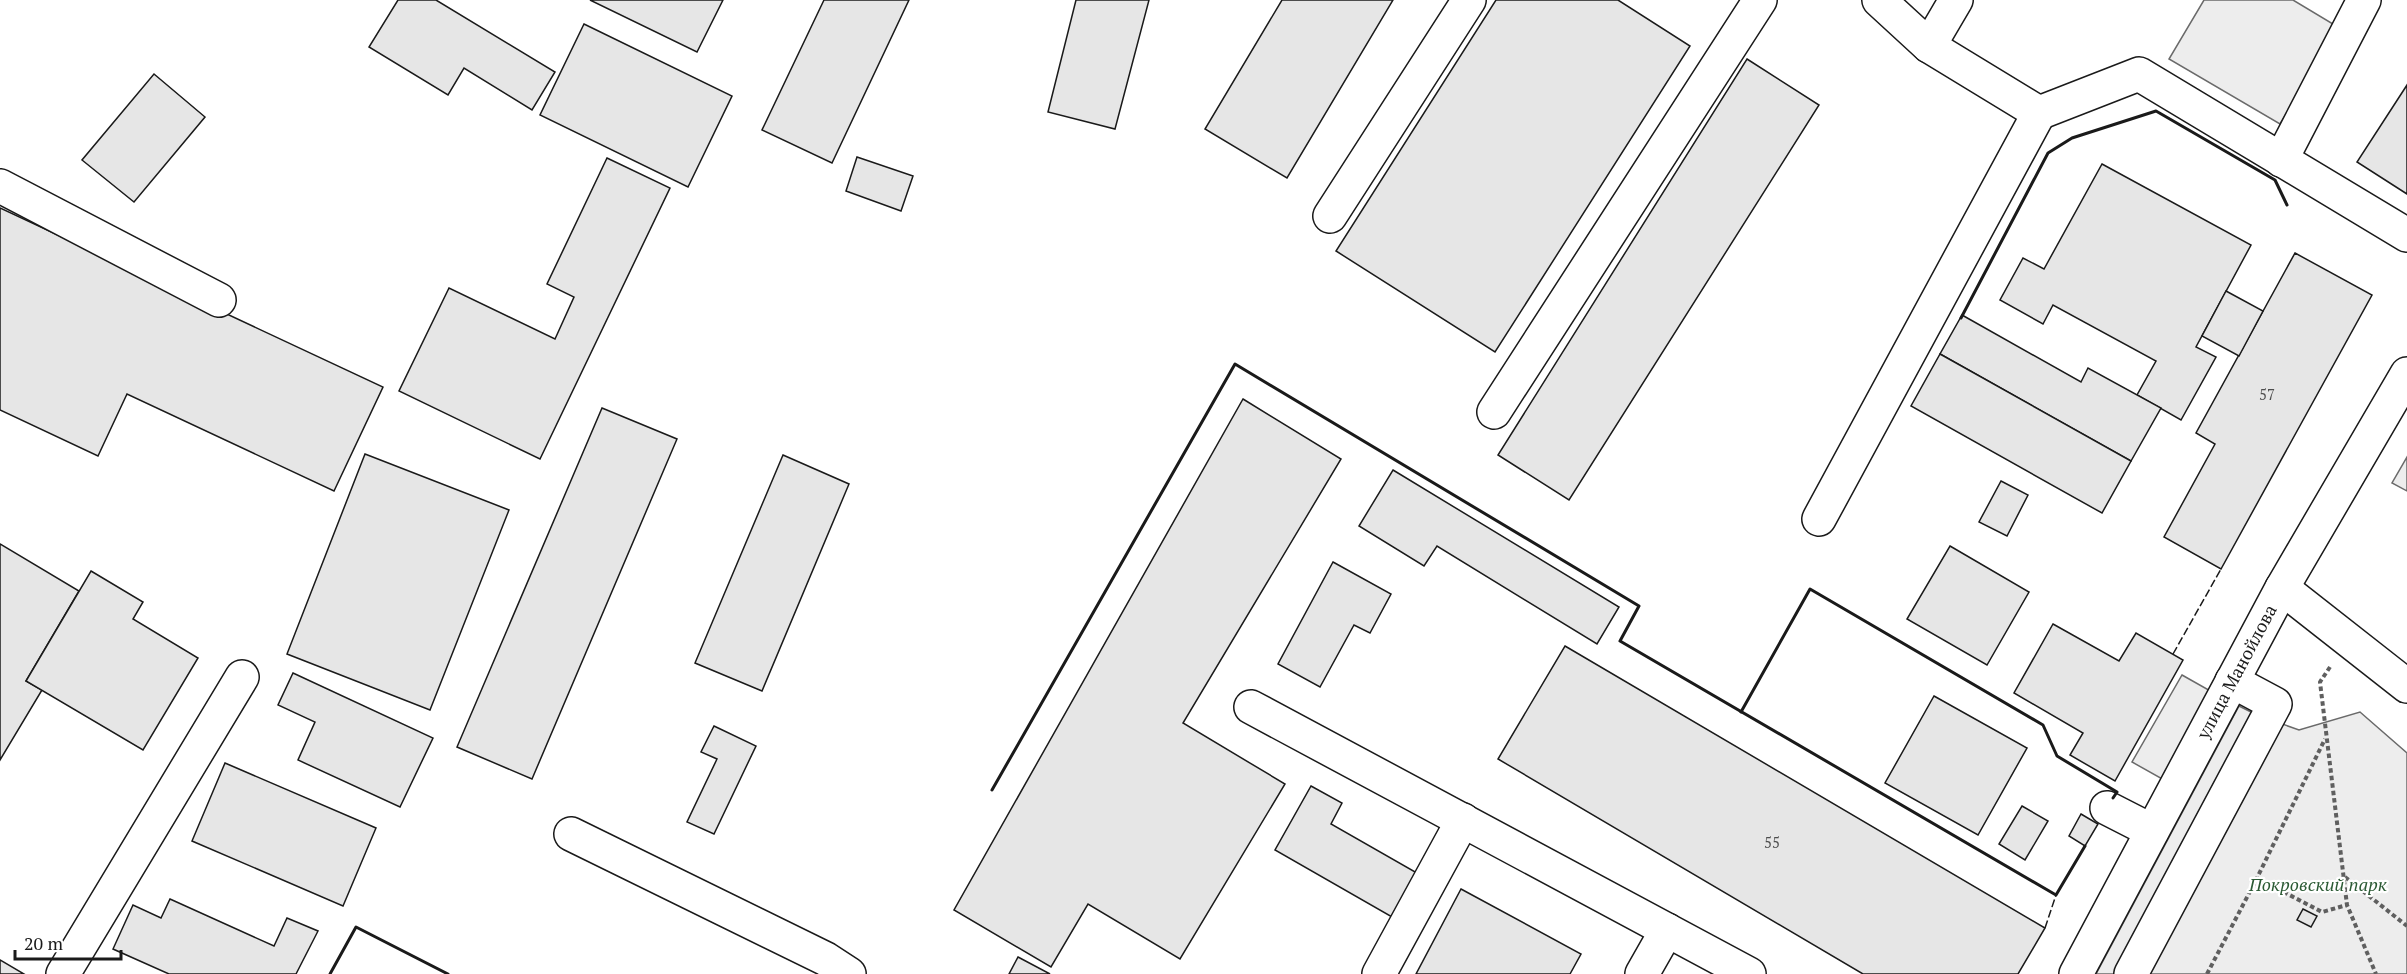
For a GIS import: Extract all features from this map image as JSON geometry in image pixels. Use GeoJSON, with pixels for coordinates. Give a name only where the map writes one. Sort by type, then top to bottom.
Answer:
{"type":"FeatureCollection","features":[{"type":"Feature","properties":{"kind":"street"},"geometry":{"type":"LineString","coordinates":[[1330,216],[1468,0]]}},
{"type":"Feature","properties":{"kind":"street"},"geometry":{"type":"LineString","coordinates":[[1494,412],[1760,0]]}},
{"type":"Feature","properties":{"kind":"street"},"geometry":{"type":"LineString","coordinates":[[1878,0],[1929,46],[2039,113]]}},
{"type":"Feature","properties":{"kind":"street"},"geometry":{"type":"LineString","coordinates":[[1929,46],[1956,0]]}},
{"type":"Feature","properties":{"kind":"street"},"geometry":{"type":"LineString","coordinates":[[2281,160],[2364,0]]}},
{"type":"Feature","properties":{"kind":"street"},"geometry":{"type":"LineString","coordinates":[[1819,519],[2039,113],[2139,74],[2407,235]]}},
{"type":"Feature","properties":{"kind":"street"},"geometry":{"type":"LineString","coordinates":[[0,186],[219,300]]}},
{"type":"Feature","properties":{"kind":"street","name":"улица Манойлова"},"geometry":{"type":"LineString","coordinates":[[2076,974],[2282,588],[2407,374]]}},
{"type":"Feature","properties":{"kind":"street"},"geometry":{"type":"LineString","coordinates":[[2282,588],[2407,686]]}},
{"type":"Feature","properties":{"kind":"street"},"geometry":{"type":"LineString","coordinates":[[63,974],[242,677]]}},
{"type":"Feature","properties":{"kind":"street"},"geometry":{"type":"LineString","coordinates":[[2131,974],[2275,704],[2232,681]]}},
{"type":"Feature","properties":{"kind":"street"},"geometry":{"type":"LineString","coordinates":[[1251,706],[1749,974]]}},
{"type":"Feature","properties":{"kind":"street"},"geometry":{"type":"LineString","coordinates":[[2107,808],[2152,831]]}},
{"type":"Feature","properties":{"kind":"street"},"geometry":{"type":"LineString","coordinates":[[1379,974],[1463,820]]}},
{"type":"Feature","properties":{"kind":"street"},"geometry":{"type":"LineString","coordinates":[[571,834],[826,959],[849,974]]}},
{"type":"Feature","properties":{"kind":"street"},"geometry":{"type":"LineString","coordinates":[[1642,974],[1667,930]]}},
{"type":"Feature","properties":{"kind":"path"},"geometry":{"type":"LineString","coordinates":[[2348,639],[2320,682],[2347,904],[2376,974]]}},
{"type":"Feature","properties":{"kind":"path"},"geometry":{"type":"LineString","coordinates":[[2207,974],[2325,738]]}},
{"type":"Feature","properties":{"kind":"path"},"geometry":{"type":"LineString","coordinates":[[2344,876],[2407,926]]}},
{"type":"Feature","properties":{"kind":"path"},"geometry":{"type":"LineString","coordinates":[[2257,878],[2322,912],[2347,904]]}},
{"type":"Feature","properties":{"kind":"shaded area"},"geometry":{"type":"Polygon","coordinates":[[[2204,0],[2293,0],[2338,27],[2280,124],[2169,59],[2204,0]]]}},
{"type":"Feature","properties":{"kind":"shaded area"},"geometry":{"type":"Polygon","coordinates":[[[2407,457],[2407,491],[2392,483],[2407,457]]]}},
{"type":"Feature","properties":{"kind":"shaded area"},"geometry":{"type":"Polygon","coordinates":[[[2182,675],[2214,693],[2164,780],[2132,762],[2182,675]]]}},
{"type":"Feature","properties":{"kind":"shaded area","name":"Покровский парк"},"geometry":{"type":"Polygon","coordinates":[[[2239,706],[2299,730],[2360,712],[2407,753],[2407,974],[2096,974],[2239,706]]]}},
{"type":"Feature","properties":{"kind":"building"},"geometry":{"type":"Polygon","coordinates":[[[398,0],[436,0],[555,72],[532,110],[464,68],[448,95],[369,47],[398,0]]]}},
{"type":"Feature","properties":{"kind":"building"},"geometry":{"type":"Polygon","coordinates":[[[590,0],[723,0],[697,52],[590,0]]]}},
{"type":"Feature","properties":{"kind":"building"},"geometry":{"type":"Polygon","coordinates":[[[824,0],[909,0],[832,163],[762,130],[824,0]]]}},
{"type":"Feature","properties":{"kind":"building"},"geometry":{"type":"Polygon","coordinates":[[[1076,0],[1149,0],[1115,129],[1048,112],[1076,0]]]}},
{"type":"Feature","properties":{"kind":"building"},"geometry":{"type":"Polygon","coordinates":[[[1282,0],[1393,0],[1287,178],[1205,129],[1282,0]]]}},
{"type":"Feature","properties":{"kind":"building"},"geometry":{"type":"Polygon","coordinates":[[[1496,0],[1618,0],[1690,46],[1495,352],[1336,251],[1496,0]]]}},
{"type":"Feature","properties":{"kind":"building"},"geometry":{"type":"Polygon","coordinates":[[[584,24],[732,96],[688,187],[540,115],[584,24]]]}},
{"type":"Feature","properties":{"kind":"building"},"geometry":{"type":"Polygon","coordinates":[[[1747,59],[1819,105],[1569,500],[1498,455],[1747,59]]]}},
{"type":"Feature","properties":{"kind":"building"},"geometry":{"type":"Polygon","coordinates":[[[154,74],[205,117],[134,202],[82,160],[154,74]]]}},
{"type":"Feature","properties":{"kind":"building"},"geometry":{"type":"Polygon","coordinates":[[[2407,85],[2407,194],[2357,162],[2407,85]]]}},
{"type":"Feature","properties":{"kind":"building"},"geometry":{"type":"Polygon","coordinates":[[[857,157],[913,176],[901,211],[846,191],[857,157]]]}},
{"type":"Feature","properties":{"kind":"building"},"geometry":{"type":"Polygon","coordinates":[[[607,158],[670,188],[540,459],[399,391],[449,288],[555,339],[574,297],[547,284],[607,158]]]}},
{"type":"Feature","properties":{"kind":"building"},"geometry":{"type":"Polygon","coordinates":[[[2102,164],[2251,245],[2196,347],[2216,357],[2181,420],[2137,395],[2156,361],[2053,305],[2043,324],[2000,300],[2023,258],[2044,269],[2102,164]]]}},
{"type":"Feature","properties":{"kind":"building"},"geometry":{"type":"Polygon","coordinates":[[[0,208],[383,387],[334,491],[127,394],[98,456],[0,410],[0,208]]]}},
{"type":"Feature","properties":{"kind":"building"},"geometry":{"type":"Polygon","coordinates":[[[2295,253],[2372,295],[2221,569],[2164,537],[2215,444],[2196,433],[2295,253]]]}},
{"type":"Feature","properties":{"kind":"building"},"geometry":{"type":"Polygon","coordinates":[[[2226,291],[2263,311],[2239,356],[2202,336],[2226,291]]]}},
{"type":"Feature","properties":{"kind":"building"},"geometry":{"type":"Polygon","coordinates":[[[1962,315],[2081,382],[2088,368],[2161,408],[2131,461],[1940,354],[1962,315]]]}},
{"type":"Feature","properties":{"kind":"building"},"geometry":{"type":"Polygon","coordinates":[[[1940,354],[2131,461],[2102,513],[1911,406],[1940,354]]]}},
{"type":"Feature","properties":{"kind":"building"},"geometry":{"type":"Polygon","coordinates":[[[1243,399],[1341,459],[1183,723],[1285,784],[1180,959],[1088,904],[1051,967],[954,910],[1243,399]]]}},
{"type":"Feature","properties":{"kind":"building"},"geometry":{"type":"Polygon","coordinates":[[[602,408],[677,439],[532,779],[457,747],[602,408]]]}},
{"type":"Feature","properties":{"kind":"building"},"geometry":{"type":"Polygon","coordinates":[[[365,454],[509,510],[430,710],[287,654],[365,454]]]}},
{"type":"Feature","properties":{"kind":"building"},"geometry":{"type":"Polygon","coordinates":[[[783,455],[849,484],[762,691],[695,663],[783,455]]]}},
{"type":"Feature","properties":{"kind":"building"},"geometry":{"type":"Polygon","coordinates":[[[1393,470],[1619,607],[1597,644],[1437,546],[1424,566],[1359,526],[1393,470]]]}},
{"type":"Feature","properties":{"kind":"building"},"geometry":{"type":"Polygon","coordinates":[[[2001,481],[2028,495],[2007,536],[1979,522],[2001,481]]]}},
{"type":"Feature","properties":{"kind":"building"},"geometry":{"type":"Polygon","coordinates":[[[0,544],[79,591],[26,681],[42,690],[0,760],[0,544]]]}},
{"type":"Feature","properties":{"kind":"building"},"geometry":{"type":"Polygon","coordinates":[[[1950,546],[2029,592],[1987,665],[1907,619],[1950,546]]]}},
{"type":"Feature","properties":{"kind":"building"},"geometry":{"type":"Polygon","coordinates":[[[1333,562],[1391,594],[1370,633],[1354,625],[1320,687],[1278,664],[1333,562]]]}},
{"type":"Feature","properties":{"kind":"building"},"geometry":{"type":"Polygon","coordinates":[[[91,571],[143,602],[133,619],[198,658],[143,750],[26,681],[91,571]]]}},
{"type":"Feature","properties":{"kind":"building"},"geometry":{"type":"Polygon","coordinates":[[[2053,624],[2119,661],[2136,633],[2183,660],[2115,781],[2070,755],[2083,733],[2014,693],[2053,624]]]}},
{"type":"Feature","properties":{"kind":"building"},"geometry":{"type":"Polygon","coordinates":[[[1565,646],[2045,928],[2018,974],[1863,974],[1498,759],[1565,646]]]}},
{"type":"Feature","properties":{"kind":"building"},"geometry":{"type":"Polygon","coordinates":[[[293,673],[433,738],[400,807],[298,760],[315,722],[278,705],[293,673]]]}},
{"type":"Feature","properties":{"kind":"building"},"geometry":{"type":"Polygon","coordinates":[[[1934,696],[2027,748],[1978,835],[1885,783],[1934,696]]]}},
{"type":"Feature","properties":{"kind":"building"},"geometry":{"type":"Polygon","coordinates":[[[714,726],[756,746],[714,834],[687,822],[717,759],[701,752],[714,726]]]}},
{"type":"Feature","properties":{"kind":"building"},"geometry":{"type":"Polygon","coordinates":[[[225,763],[376,828],[343,906],[192,841],[225,763]]]}},
{"type":"Feature","properties":{"kind":"building"},"geometry":{"type":"Polygon","coordinates":[[[1311,786],[1342,803],[1331,824],[1417,873],[1392,917],[1275,850],[1311,786]]]}},
{"type":"Feature","properties":{"kind":"building"},"geometry":{"type":"Polygon","coordinates":[[[2022,806],[2048,821],[2025,860],[1999,844],[2022,806]]]}},
{"type":"Feature","properties":{"kind":"building"},"geometry":{"type":"Polygon","coordinates":[[[2081,814],[2098,824],[2085,846],[2069,836],[2081,814]]]}},
{"type":"Feature","properties":{"kind":"building"},"geometry":{"type":"Polygon","coordinates":[[[1461,889],[1581,954],[1570,974],[1416,974],[1461,889]]]}},
{"type":"Feature","properties":{"kind":"building"},"geometry":{"type":"Polygon","coordinates":[[[170,899],[274,946],[287,918],[318,931],[296,974],[169,974],[113,949],[133,905],[161,918],[170,899]]]}},
{"type":"Feature","properties":{"kind":"building"},"geometry":{"type":"Polygon","coordinates":[[[2303,909],[2317,916],[2311,927],[2297,920],[2303,909]]]}},
{"type":"Feature","properties":{"kind":"building"},"geometry":{"type":"Polygon","coordinates":[[[1018,957],[1050,974],[1009,974],[1018,957]]]}},
{"type":"Feature","properties":{"kind":"building"},"geometry":{"type":"Polygon","coordinates":[[[0,960],[24,974],[0,974],[0,960]]]}},
{"type":"Feature","properties":{"kind":"fence"},"geometry":{"type":"LineString","coordinates":[[2173,654],[2221,569]]}},
{"type":"Feature","properties":{"kind":"fence"},"geometry":{"type":"LineString","coordinates":[[2045,928],[2056,895]]}},
{"type":"Feature","properties":{"kind":"wall"},"geometry":{"type":"LineString","coordinates":[[1961,318],[2048,153],[2072,138],[2156,111],[2275,180],[2287,205]]}},
{"type":"Feature","properties":{"kind":"wall"},"geometry":{"type":"LineString","coordinates":[[992,790],[1235,364],[1639,606],[1620,641],[2056,895],[2085,846]]}},
{"type":"Feature","properties":{"kind":"wall"},"geometry":{"type":"LineString","coordinates":[[1741,712],[1810,589],[2043,725],[2057,756],[2117,792],[2113,798]]}},
{"type":"Feature","properties":{"kind":"wall"},"geometry":{"type":"LineString","coordinates":[[330,974],[356,927],[448,974]]}}]}
